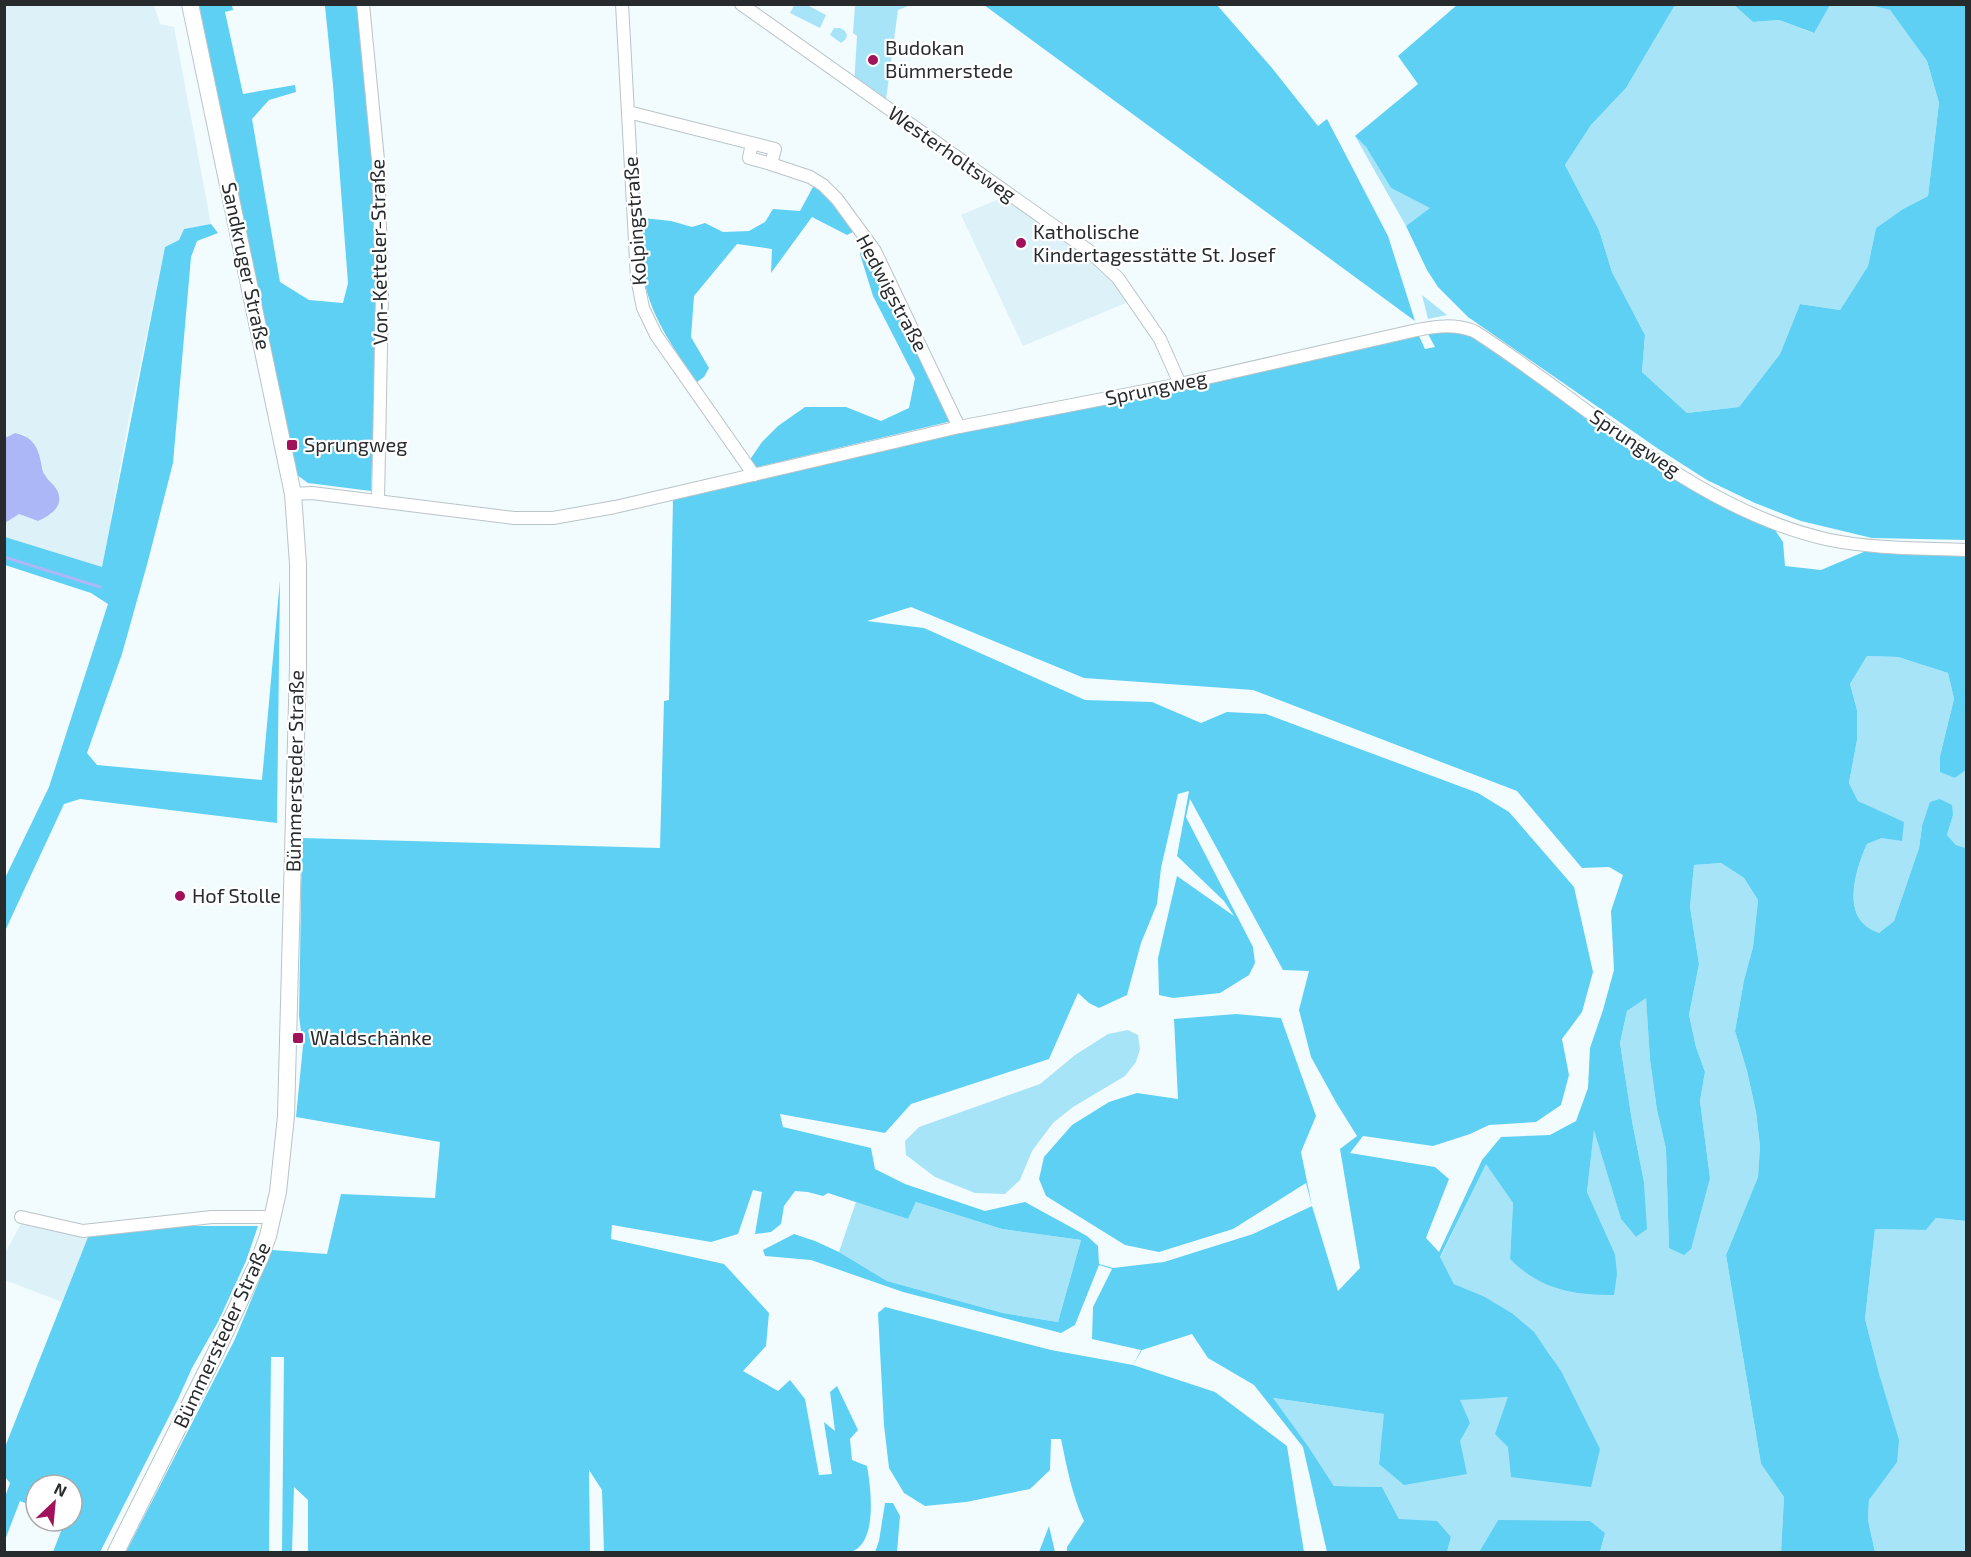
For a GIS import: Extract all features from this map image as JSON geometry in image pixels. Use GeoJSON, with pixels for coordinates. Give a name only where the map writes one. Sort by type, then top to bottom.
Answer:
{"type":"FeatureCollection","features":[{"type":"Feature","properties":{"kind":"street","name":"Sandkruger Straße"},"geometry":{"type":"LineString","coordinates":[[190,4],[293,494],[296,529]]}},
{"type":"Feature","properties":{"kind":"street","name":"Von-Ketteler-Straße"},"geometry":{"type":"LineString","coordinates":[[363,4],[378,160],[382,294],[378,501]]}},
{"type":"Feature","properties":{"kind":"street","name":"Kolpingstraße"},"geometry":{"type":"LineString","coordinates":[[622,4],[637,278],[643,309],[656,335],[754,475]]}},
{"type":"Feature","properties":{"kind":"street","name":"Westerholtsweg"},"geometry":{"type":"LineString","coordinates":[[741,4],[1088,250],[1118,279],[1160,339],[1180,384]]}},
{"type":"Feature","properties":{"kind":"street","name":"Hedwigstraße"},"geometry":{"type":"LineString","coordinates":[[628,112],[775,149],[771,164],[810,177],[823,185],[837,199],[875,251],[959,427]]}},
{"type":"Feature","properties":{"kind":"street","name":"Sprungweg"},"geometry":{"type":"LineString","coordinates":[[293,494],[312,493],[514,518],[553,518],[615,507],[959,427],[1180,384],[1448,325],[1461,326],[1474,331],[1497,345],[1654,458],[1700,487],[1749,512],[1829,540],[1866,546],[1966,550]]}},
{"type":"Feature","properties":{"kind":"street","name":"Bümmersteder Straße"},"geometry":{"type":"LineString","coordinates":[[116,1552],[260,1258],[278,1192],[286,1116],[298,666],[296,529]]}},
{"type":"Feature","properties":{"kind":"street"},"geometry":{"type":"LineString","coordinates":[[21,1217],[83,1231],[212,1217],[272,1219]]}},
{"type":"Feature","properties":{"kind":"shaded area"},"geometry":{"type":"Polygon","coordinates":[[[795,4],[807,5],[826,15],[820,28],[790,13],[795,4]]]}},
{"type":"Feature","properties":{"kind":"shaded area"},"geometry":{"type":"Polygon","coordinates":[[[5,5],[154,5],[160,24],[174,27],[211,224],[184,229],[179,240],[165,247],[129,418],[102,568],[5,537],[5,523],[18,514],[38,521],[52,514],[57,489],[44,475],[41,459],[25,435],[15,433],[5,438],[5,5]]]}},
{"type":"Feature","properties":{"kind":"shaded area"},"geometry":{"type":"Polygon","coordinates":[[[199,5],[232,5],[233,10],[225,12],[243,94],[295,85],[296,92],[269,100],[252,119],[280,282],[309,300],[343,303],[348,283],[325,6],[359,5],[374,164],[377,308],[371,491],[308,483],[297,475],[199,5]]]}},
{"type":"Feature","properties":{"kind":"shaded area","name":"Budokan Bümmerstede"},"geometry":{"type":"Polygon","coordinates":[[[855,5],[911,5],[898,10],[885,107],[854,85],[857,36],[853,33],[855,5]]]}},
{"type":"Feature","properties":{"kind":"shaded area"},"geometry":{"type":"Polygon","coordinates":[[[984,5],[1217,5],[1272,68],[1318,126],[1327,119],[1388,236],[1415,321],[984,5]]]}},
{"type":"Feature","properties":{"kind":"shaded area"},"geometry":{"type":"Polygon","coordinates":[[[1457,5],[1675,5],[1626,88],[1591,125],[1565,165],[1599,230],[1612,272],[1645,335],[1642,372],[1687,413],[1739,407],[1780,354],[1800,304],[1840,310],[1868,266],[1876,228],[1903,209],[1928,196],[1939,103],[1927,61],[1890,10],[1869,5],[1966,5],[1966,540],[1872,538],[1801,521],[1755,503],[1707,480],[1468,317],[1438,287],[1427,270],[1406,226],[1430,208],[1391,188],[1366,147],[1355,136],[1418,84],[1398,56],[1457,5]]]}},
{"type":"Feature","properties":{"kind":"shaded area"},"geometry":{"type":"Polygon","coordinates":[[[1675,5],[1734,5],[1753,22],[1779,20],[1813,33],[1830,5],[1869,5],[1890,10],[1927,61],[1939,103],[1928,196],[1903,209],[1876,228],[1868,266],[1840,310],[1800,304],[1780,354],[1739,407],[1687,413],[1642,372],[1645,335],[1612,272],[1599,230],[1565,165],[1591,125],[1626,88],[1675,5]]]}},
{"type":"Feature","properties":{"kind":"shaded area"},"geometry":{"type":"Polygon","coordinates":[[[1734,5],[1830,5],[1814,33],[1779,20],[1753,22],[1734,5]]]}},
{"type":"Feature","properties":{"kind":"shaded area"},"geometry":{"type":"Polygon","coordinates":[[[834,28],[842,29],[847,35],[841,43],[830,35],[834,28]]]}},
{"type":"Feature","properties":{"kind":"shaded area"},"geometry":{"type":"Polygon","coordinates":[[[1355,136],[1366,147],[1391,188],[1431,208],[1406,226],[1355,136]]]}},
{"type":"Feature","properties":{"kind":"shaded area"},"geometry":{"type":"Polygon","coordinates":[[[814,185],[825,194],[853,232],[847,235],[812,217],[771,273],[772,249],[737,244],[694,296],[691,337],[709,368],[704,377],[697,382],[665,333],[647,293],[642,264],[643,218],[671,221],[692,227],[705,223],[723,232],[749,231],[765,222],[773,209],[800,211],[814,185]]]}},
{"type":"Feature","properties":{"kind":"shaded area","name":"Katholische Kindertagesstätte St. Josef"},"geometry":{"type":"Polygon","coordinates":[[[1006,196],[1105,272],[1128,302],[1023,346],[961,215],[1006,196]]]}},
{"type":"Feature","properties":{"kind":"shaded area"},"geometry":{"type":"Polygon","coordinates":[[[211,224],[218,233],[197,241],[191,257],[173,463],[122,654],[87,753],[97,765],[262,780],[280,580],[277,823],[80,799],[64,804],[5,931],[5,878],[49,787],[108,604],[91,593],[5,565],[5,537],[102,567],[165,247],[179,240],[184,229],[211,224]]]}},
{"type":"Feature","properties":{"kind":"shaded area"},"geometry":{"type":"Polygon","coordinates":[[[864,246],[876,263],[952,421],[754,468],[749,461],[762,442],[778,426],[805,407],[846,407],[881,421],[909,408],[915,378],[873,296],[860,254],[864,246]]]}},
{"type":"Feature","properties":{"kind":"shaded area"},"geometry":{"type":"Polygon","coordinates":[[[1422,295],[1447,315],[1428,319],[1422,295]]]}},
{"type":"Feature","properties":{"kind":"shaded area"},"geometry":{"type":"Polygon","coordinates":[[[1461,329],[1738,513],[1775,530],[1783,542],[1785,566],[1821,570],[1866,551],[1966,555],[1966,770],[1955,778],[1940,772],[1940,756],[1954,699],[1948,673],[1898,657],[1867,656],[1850,684],[1857,710],[1857,740],[1849,783],[1858,801],[1904,822],[1902,841],[1882,838],[1867,844],[1854,886],[1855,909],[1859,918],[1867,927],[1879,933],[1894,921],[1919,848],[1922,826],[1930,802],[1940,799],[1952,805],[1953,815],[1947,835],[1956,845],[1966,848],[1966,1221],[1936,1218],[1926,1230],[1875,1229],[1865,1319],[1899,1440],[1897,1462],[1869,1500],[1868,1520],[1875,1552],[1781,1552],[1784,1497],[1761,1464],[1726,1255],[1758,1177],[1760,1146],[1756,1112],[1735,1031],[1744,980],[1753,947],[1758,900],[1744,878],[1721,863],[1694,865],[1690,907],[1699,964],[1689,1015],[1696,1047],[1705,1072],[1700,1101],[1710,1178],[1691,1249],[1684,1255],[1669,1248],[1666,1149],[1657,1110],[1650,1060],[1646,998],[1627,1011],[1620,1043],[1644,1182],[1647,1229],[1636,1237],[1621,1219],[1594,1130],[1587,1192],[1615,1254],[1617,1274],[1614,1295],[1571,1292],[1545,1284],[1510,1259],[1513,1203],[1486,1164],[1440,1257],[1454,1284],[1485,1297],[1513,1314],[1534,1332],[1561,1371],[1600,1449],[1591,1487],[1511,1477],[1508,1447],[1495,1434],[1508,1397],[1460,1400],[1470,1423],[1460,1441],[1467,1474],[1404,1485],[1379,1464],[1384,1414],[1273,1398],[1334,1486],[1382,1487],[1399,1519],[1437,1521],[1451,1537],[1447,1552],[1327,1552],[1303,1447],[1254,1385],[1208,1358],[1192,1334],[1142,1350],[1133,1365],[1141,1350],[1092,1339],[1093,1307],[1112,1269],[1099,1265],[1075,1325],[1061,1333],[903,1292],[811,1260],[765,1256],[763,1250],[794,1234],[839,1252],[887,1281],[1003,1313],[1058,1322],[1081,1240],[1002,1229],[916,1202],[908,1219],[828,1193],[823,1196],[795,1191],[784,1206],[781,1224],[771,1232],[755,1234],[762,1192],[753,1190],[738,1234],[711,1242],[612,1225],[611,1239],[724,1264],[769,1313],[766,1346],[743,1371],[778,1391],[790,1380],[805,1399],[819,1475],[832,1474],[824,1422],[835,1431],[830,1392],[837,1386],[858,1430],[850,1439],[852,1460],[867,1466],[870,1487],[869,1527],[860,1547],[851,1552],[604,1552],[602,1490],[589,1470],[590,1552],[308,1552],[308,1500],[294,1487],[292,1552],[282,1552],[284,1357],[271,1357],[269,1552],[126,1552],[235,1339],[272,1250],[327,1254],[341,1194],[435,1198],[440,1142],[296,1117],[303,1046],[299,1016],[302,838],[660,848],[664,701],[669,700],[673,499],[941,435],[1419,336],[1425,349],[1435,347],[1428,334],[1461,329]],[[911,607],[867,621],[924,628],[1085,700],[1152,702],[1201,723],[1227,712],[1266,714],[1478,793],[1509,812],[1574,887],[1593,972],[1582,1012],[1562,1039],[1569,1075],[1561,1105],[1536,1122],[1489,1125],[1433,1146],[1363,1136],[1350,1153],[1435,1167],[1449,1179],[1426,1238],[1439,1252],[1482,1160],[1501,1137],[1550,1135],[1576,1121],[1588,1088],[1590,1048],[1614,970],[1611,911],[1623,875],[1609,867],[1582,868],[1517,791],[1253,690],[1084,678],[911,607]],[[1189,791],[1178,794],[1161,868],[1157,904],[1141,943],[1127,995],[1099,1008],[1078,993],[1049,1059],[911,1104],[885,1133],[780,1114],[783,1127],[871,1148],[875,1169],[905,1184],[985,1211],[1025,1202],[1087,1236],[1098,1246],[1099,1264],[1113,1268],[1164,1262],[1253,1234],[1312,1206],[1338,1291],[1360,1268],[1340,1149],[1357,1136],[1311,1057],[1299,1010],[1309,971],[1283,970],[1190,799],[1186,817],[1253,947],[1255,963],[1249,975],[1220,993],[1173,998],[1159,995],[1158,958],[1177,876],[1234,916],[1224,901],[1177,856],[1189,791]]]}},
{"type":"Feature","properties":{"kind":"shaded area"},"geometry":{"type":"Polygon","coordinates":[[[15,433],[29,439],[36,447],[43,472],[56,488],[59,496],[55,509],[38,521],[19,514],[5,523],[5,438],[15,433]]]}},
{"type":"Feature","properties":{"kind":"shaded area"},"geometry":{"type":"Polygon","coordinates":[[[1867,656],[1898,657],[1948,673],[1954,699],[1940,756],[1955,778],[1966,770],[1966,848],[1956,845],[1947,835],[1953,815],[1922,826],[1919,848],[1894,921],[1879,933],[1866,926],[1855,909],[1856,875],[1867,844],[1882,838],[1904,823],[1858,801],[1849,783],[1857,740],[1857,710],[1850,684],[1867,656]]]}},
{"type":"Feature","properties":{"kind":"shaded area"},"geometry":{"type":"Polygon","coordinates":[[[1721,863],[1744,878],[1758,900],[1753,947],[1744,980],[1735,1031],[1756,1112],[1760,1146],[1758,1177],[1726,1255],[1761,1464],[1784,1497],[1781,1552],[1600,1552],[1605,1533],[1498,1520],[1479,1552],[1447,1552],[1451,1537],[1399,1519],[1382,1487],[1334,1486],[1272,1398],[1385,1414],[1379,1464],[1460,1441],[1459,1399],[1509,1397],[1569,1390],[1548,1351],[1524,1324],[1493,1303],[1454,1284],[1440,1258],[1486,1163],[1513,1203],[1510,1259],[1615,1254],[1587,1192],[1594,1128],[1621,1219],[1636,1237],[1646,1229],[1644,1182],[1620,1043],[1627,1011],[1646,997],[1650,1060],[1657,1110],[1666,1149],[1669,1247],[1710,1178],[1700,1101],[1705,1072],[1696,1047],[1689,1015],[1699,964],[1690,907],[1694,865],[1721,863]]]}},
{"type":"Feature","properties":{"kind":"shaded area"},"geometry":{"type":"Polygon","coordinates":[[[1236,1014],[1281,1018],[1316,1116],[1301,1152],[1312,1206],[1306,1183],[1233,1229],[1159,1252],[1125,1245],[1046,1196],[1039,1179],[1044,1157],[1072,1125],[1109,1102],[1137,1093],[1178,1099],[1174,1019],[1236,1014]]]}},
{"type":"Feature","properties":{"kind":"shaded area"},"geometry":{"type":"Polygon","coordinates":[[[1128,1030],[1138,1035],[1140,1049],[1136,1062],[1125,1076],[1073,1107],[1053,1123],[1032,1151],[1020,1180],[1005,1194],[975,1193],[935,1177],[906,1155],[905,1141],[919,1127],[1040,1084],[1075,1055],[1108,1034],[1128,1030]]]}},
{"type":"Feature","properties":{"kind":"shaded area"},"geometry":{"type":"Polygon","coordinates":[[[856,1202],[908,1219],[916,1202],[1002,1229],[1081,1240],[1058,1322],[1003,1313],[887,1281],[839,1252],[856,1202]]]}},
{"type":"Feature","properties":{"kind":"shaded area"},"geometry":{"type":"Polygon","coordinates":[[[1936,1218],[1966,1221],[1966,1552],[1875,1552],[1868,1520],[1869,1500],[1882,1481],[1880,1377],[1865,1319],[1875,1229],[1926,1230],[1936,1218]]]}},
{"type":"Feature","properties":{"kind":"shaded area"},"geometry":{"type":"Polygon","coordinates":[[[22,1222],[88,1237],[62,1302],[5,1280],[4,1255],[22,1222]]]}},
{"type":"Feature","properties":{"kind":"shaded area"},"geometry":{"type":"Polygon","coordinates":[[[181,1226],[258,1226],[246,1261],[218,1322],[192,1368],[100,1552],[53,1552],[60,1533],[84,1533],[84,1473],[24,1473],[24,1502],[20,1501],[5,1540],[5,1497],[10,1483],[5,1477],[5,1447],[88,1237],[181,1226]]]}},
{"type":"Feature","properties":{"kind":"shaded area"},"geometry":{"type":"Polygon","coordinates":[[[885,1307],[1051,1350],[1133,1365],[1215,1392],[1287,1446],[1304,1552],[1067,1552],[1067,1547],[1084,1521],[1073,1491],[1061,1439],[1051,1439],[1050,1470],[1030,1489],[966,1502],[925,1506],[904,1493],[889,1468],[884,1425],[878,1313],[885,1307]]]}},
{"type":"Feature","properties":{"kind":"shaded area"},"geometry":{"type":"Polygon","coordinates":[[[885,1503],[893,1503],[900,1516],[897,1552],[875,1552],[885,1503]]]}},
{"type":"Feature","properties":{"kind":"shaded area"},"geometry":{"type":"Polygon","coordinates":[[[1498,1520],[1590,1521],[1605,1533],[1600,1552],[1479,1552],[1498,1520]]]}},
{"type":"Feature","properties":{"kind":"shaded area"},"geometry":{"type":"Polygon","coordinates":[[[1049,1526],[1055,1552],[1039,1552],[1049,1526]]]}},
{"type":"Feature","properties":{"kind":"waterway"},"geometry":{"type":"LineString","coordinates":[[4,557],[100,587]]}},
{"type":"Feature","properties":{"kind":"place","name":"Budokan Bümmerstede"},"geometry":{"type":"Point","coordinates":[873,60]}},
{"type":"Feature","properties":{"kind":"place","name":"Katholische Kindertagesstätte St. Josef"},"geometry":{"type":"Point","coordinates":[1021,243]}},
{"type":"Feature","properties":{"kind":"place","name":"Sprungweg"},"geometry":{"type":"Point","coordinates":[292,445]}},
{"type":"Feature","properties":{"kind":"place","name":"Hof Stolle"},"geometry":{"type":"Point","coordinates":[180,896]}},
{"type":"Feature","properties":{"kind":"place","name":"Waldschänke"},"geometry":{"type":"Point","coordinates":[298,1038]}}]}
